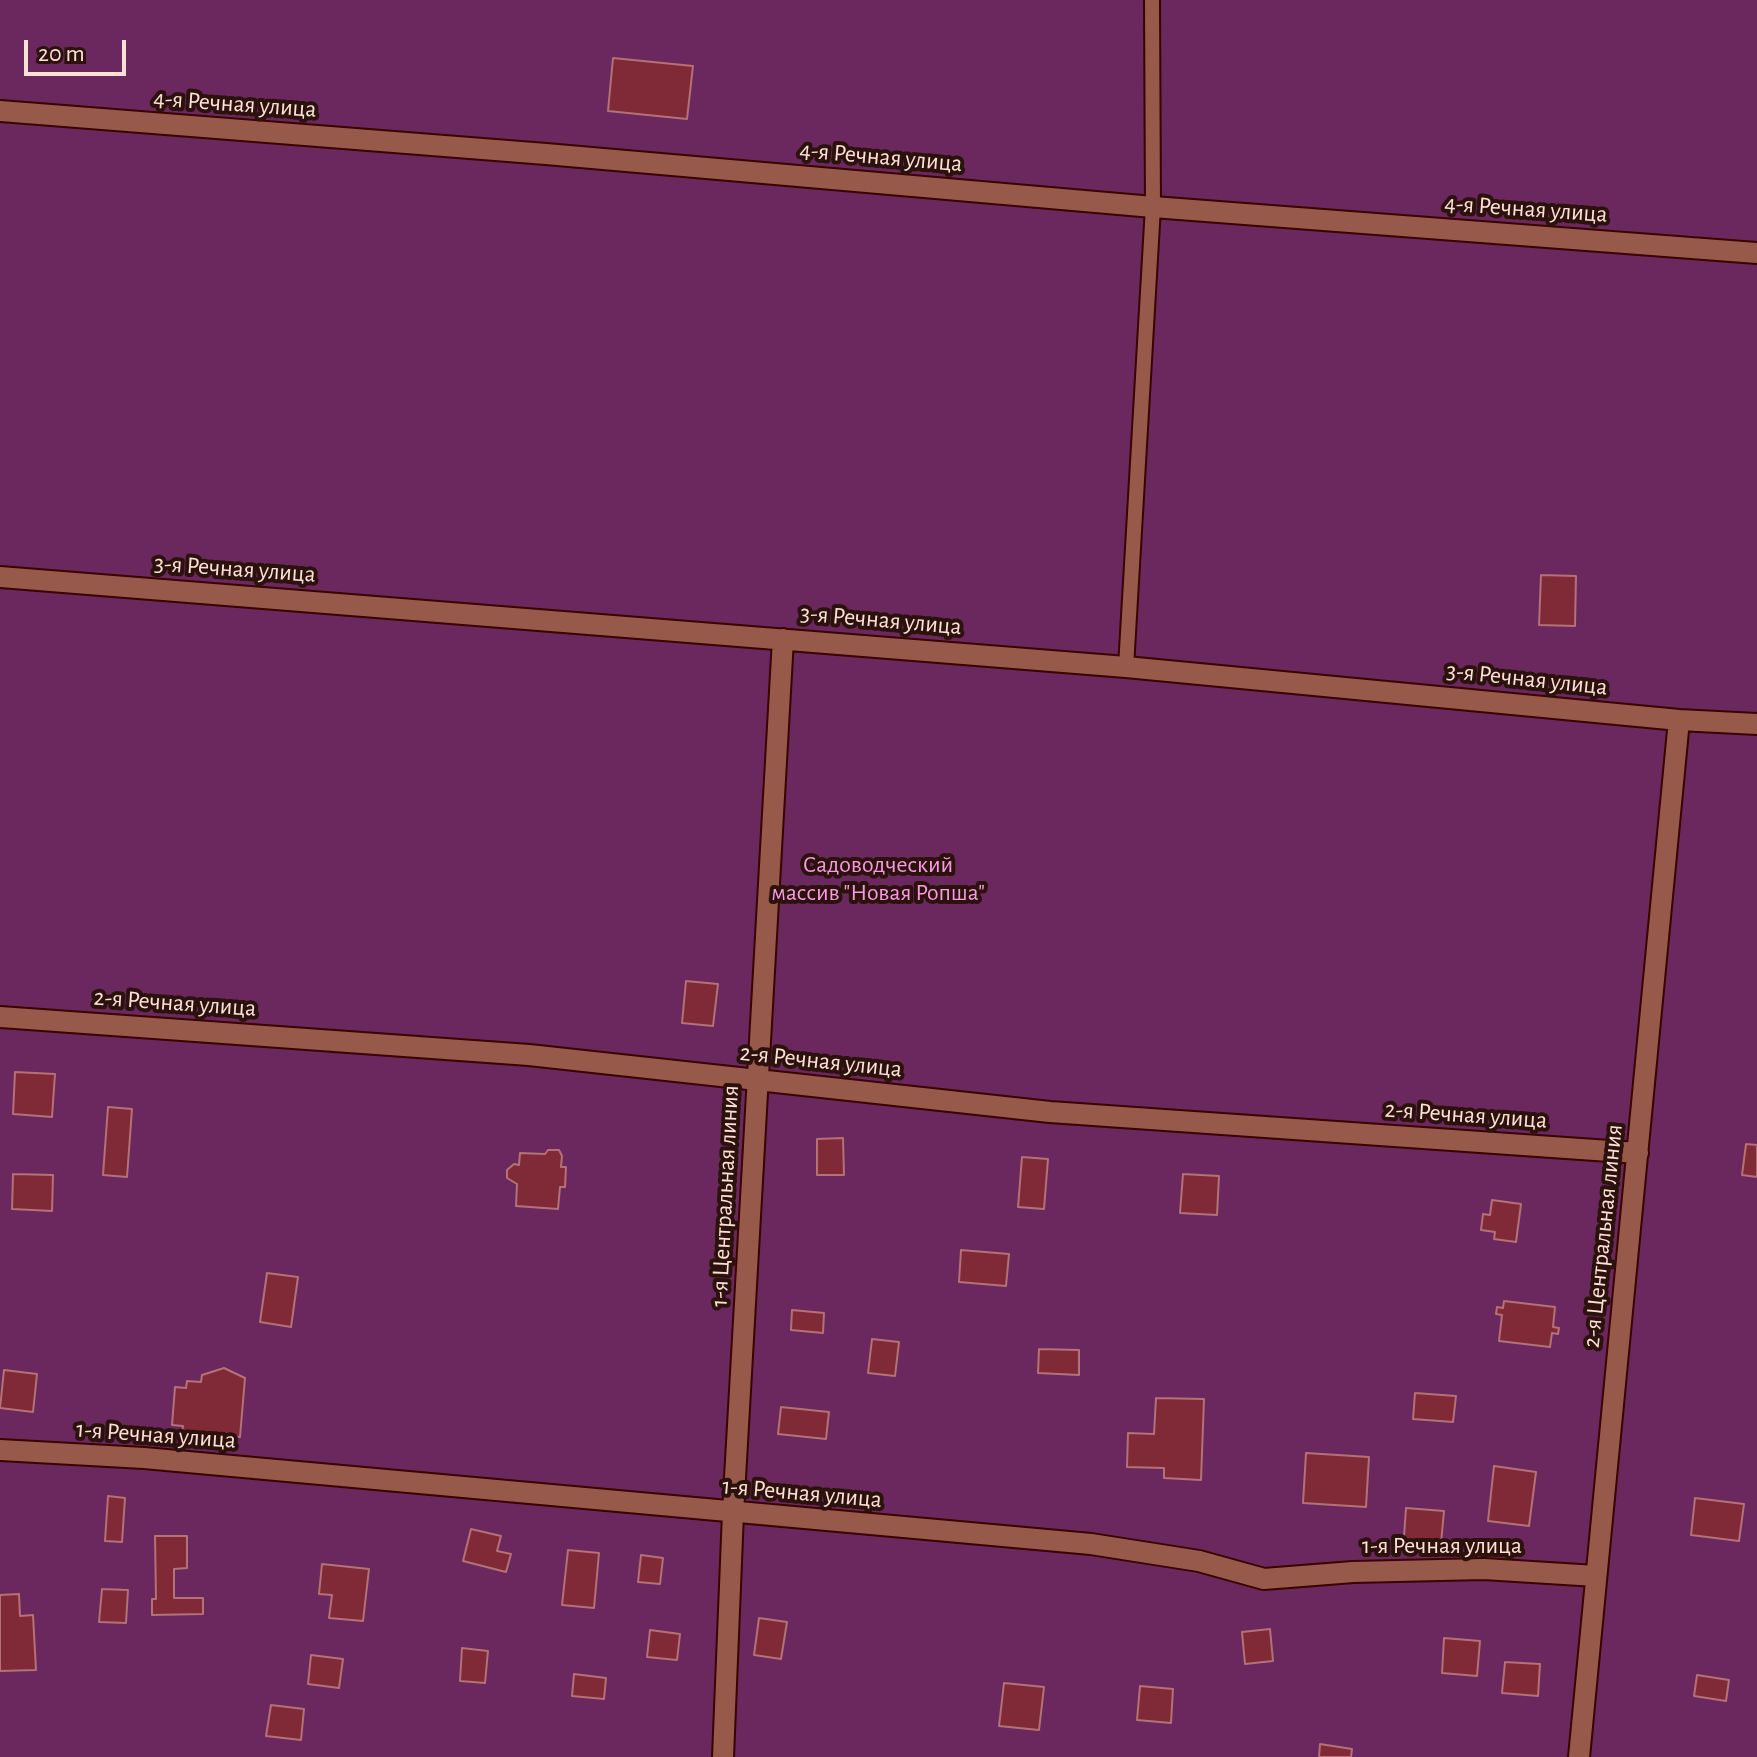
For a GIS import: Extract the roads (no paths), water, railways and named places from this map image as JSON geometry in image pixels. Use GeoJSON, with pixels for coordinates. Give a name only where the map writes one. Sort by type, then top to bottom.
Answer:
{"type":"FeatureCollection","features":[{"type":"Feature","properties":{"kind":"street","name":"4-я Речная улица"},"geometry":{"type":"LineString","coordinates":[[0,111],[546,154],[1153,207],[1757,253]]}},
{"type":"Feature","properties":{"kind":"street","name":"3-я Речная улица"},"geometry":{"type":"LineString","coordinates":[[0,577],[1126,667],[1679,720],[1757,724]]}},
{"type":"Feature","properties":{"kind":"street","name":"1-я Центральная линия"},"geometry":{"type":"LineString","coordinates":[[723,1757],[733,1513],[783,639]]}},
{"type":"Feature","properties":{"kind":"street","name":"2-я Центральная линия"},"geometry":{"type":"LineString","coordinates":[[1579,1757],[1679,720]]}},
{"type":"Feature","properties":{"kind":"street","name":"2-я Речная улица"},"geometry":{"type":"LineString","coordinates":[[0,1017],[529,1055],[1050,1112],[1638,1153]]}},
{"type":"Feature","properties":{"kind":"street","name":"1-я Речная улица"},"geometry":{"type":"LineString","coordinates":[[0,1450],[144,1458],[1091,1544],[1199,1561],[1264,1579],[1353,1572],[1484,1569],[1596,1576]]}},
{"type":"Feature","properties":{"kind":"lane"},"geometry":{"type":"LineString","coordinates":[[1126,667],[1153,207],[1152,0]]}},
{"type":"Feature","properties":{"kind":"park label","name":"Садоводческий массив \"Новая Ропша\""},"geometry":{"type":"Point","coordinates":[878,879]}}]}
